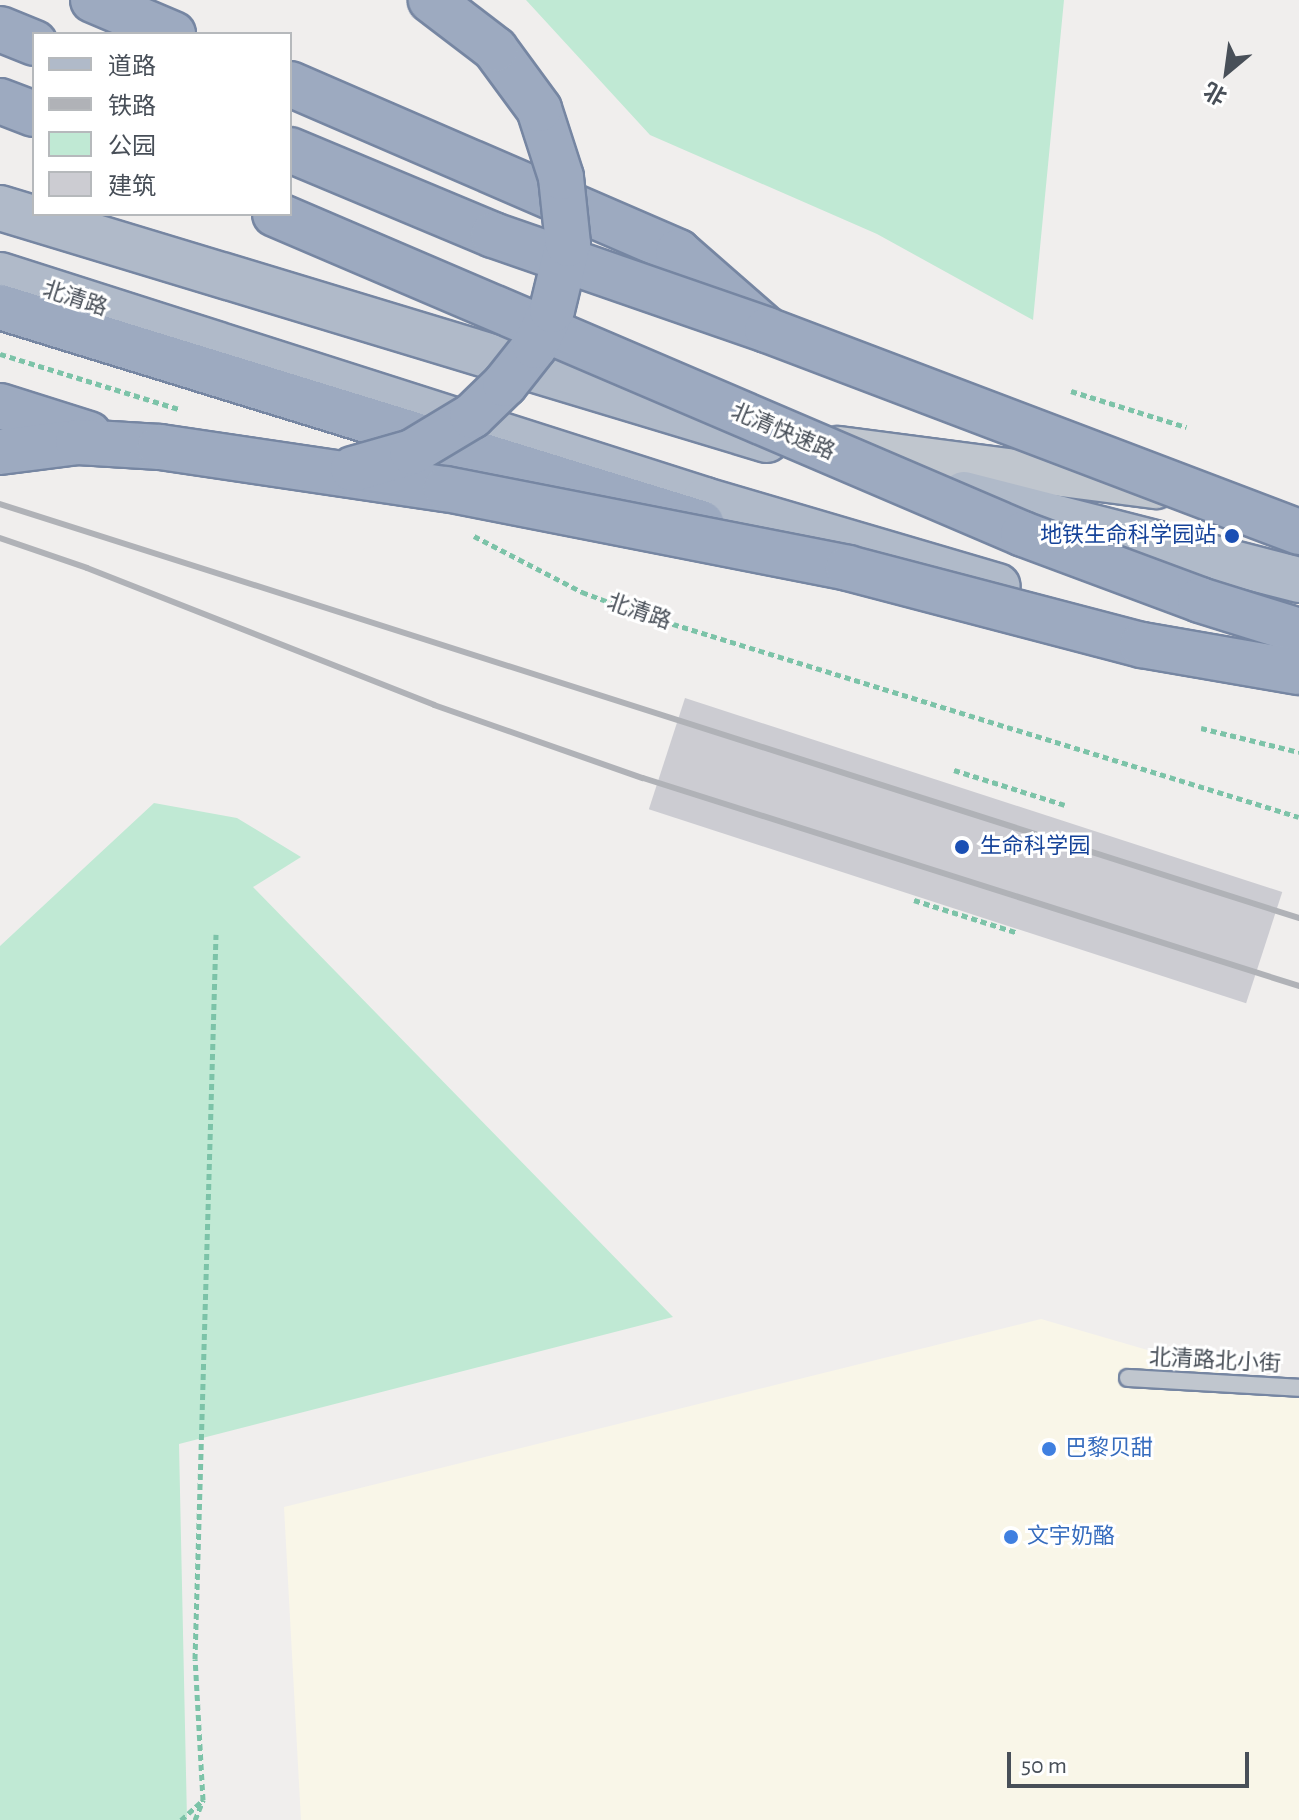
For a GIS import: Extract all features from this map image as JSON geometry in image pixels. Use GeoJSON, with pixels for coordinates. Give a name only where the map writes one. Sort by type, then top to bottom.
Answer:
{"type":"FeatureCollection","features":[{"type":"Feature","properties":{"kind":"highway"},"geometry":{"type":"LineString","coordinates":[[93,0],[168,32]]}},
{"type":"Feature","properties":{"kind":"highway"},"geometry":{"type":"LineString","coordinates":[[0,406],[193,463],[266,474],[360,469],[412,452],[472,416],[505,384],[535,346],[552,310],[568,244],[561,177],[539,109],[495,49],[431,0]]}},
{"type":"Feature","properties":{"kind":"highway"},"geometry":{"type":"LineString","coordinates":[[0,29],[32,42]]}},
{"type":"Feature","properties":{"kind":"highway"},"geometry":{"type":"LineString","coordinates":[[292,85],[678,252],[767,330]]}},
{"type":"Feature","properties":{"kind":"highway"},"geometry":{"type":"LineString","coordinates":[[0,101],[32,113]]}},
{"type":"Feature","properties":{"kind":"highway"},"geometry":{"type":"LineString","coordinates":[[292,151],[493,235],[767,330],[1299,532]]}},
{"type":"Feature","properties":{"kind":"highway","name":"北清快速路"},"geometry":{"type":"LineString","coordinates":[[280,216],[1023,534],[1200,600],[1299,631]]}},
{"type":"Feature","properties":{"kind":"highway"},"geometry":{"type":"LineString","coordinates":[[0,307],[848,568],[1142,645],[1299,671]]}},
{"type":"Feature","properties":{"kind":"highway"},"geometry":{"type":"LineString","coordinates":[[0,452],[78,442],[160,447],[446,489],[848,568]]}},
{"type":"Feature","properties":{"kind":"main road"},"geometry":{"type":"LineString","coordinates":[[0,208],[692,419],[933,486],[1299,580]]}},
{"type":"Feature","properties":{"kind":"main road","name":"北清路"},"geometry":{"type":"LineString","coordinates":[[0,275],[719,504],[1299,671]]}},
{"type":"Feature","properties":{"kind":"street"},"geometry":{"type":"LineString","coordinates":[[692,419],[808,443],[1146,486],[1299,522]]}},
{"type":"Feature","properties":{"kind":"lane","name":"北清路北小街"},"geometry":{"type":"LineString","coordinates":[[1128,1378],[1299,1388]]}},
{"type":"Feature","properties":{"kind":"path"},"geometry":{"type":"LineString","coordinates":[[0,354],[195,413]]}},
{"type":"Feature","properties":{"kind":"path"},"geometry":{"type":"LineString","coordinates":[[1071,391],[1186,427]]}},
{"type":"Feature","properties":{"kind":"path","name":"北清路"},"geometry":{"type":"LineString","coordinates":[[469,534],[612,604],[1299,817]]}},
{"type":"Feature","properties":{"kind":"path"},"geometry":{"type":"LineString","coordinates":[[1201,728],[1299,752]]}},
{"type":"Feature","properties":{"kind":"path"},"geometry":{"type":"LineString","coordinates":[[954,770],[1065,805]]}},
{"type":"Feature","properties":{"kind":"path"},"geometry":{"type":"LineString","coordinates":[[914,900],[1018,933]]}},
{"type":"Feature","properties":{"kind":"path"},"geometry":{"type":"LineString","coordinates":[[195,1820],[203,1800],[195,1659],[216,934]]}},
{"type":"Feature","properties":{"kind":"path"},"geometry":{"type":"LineString","coordinates":[[181,1820],[203,1800]]}},
{"type":"Feature","properties":{"kind":"shaded area"},"geometry":{"type":"Polygon","coordinates":[[[1041,1319],[1299,1394],[1299,1820],[301,1820],[284,1507],[1041,1319]]]}},
{"type":"Feature","properties":{"kind":"green space"},"geometry":{"type":"Polygon","coordinates":[[[526,0],[1064,0],[1033,320],[877,234],[650,135],[526,0]]]}},
{"type":"Feature","properties":{"kind":"green space"},"geometry":{"type":"Polygon","coordinates":[[[154,803],[237,818],[301,857],[253,887],[673,1317],[179,1444],[187,1820],[0,1820],[0,946],[154,803]]]}},
{"type":"Feature","properties":{"kind":"building"},"geometry":{"type":"Polygon","coordinates":[[[685,698],[1282,892],[1246,1003],[649,809],[685,698]]]}},
{"type":"Feature","properties":{"kind":"railway"},"geometry":{"type":"LineString","coordinates":[[0,504],[1299,918]]}},
{"type":"Feature","properties":{"kind":"railway"},"geometry":{"type":"LineString","coordinates":[[0,538],[87,568],[434,705],[643,778],[1299,986]]}},
{"type":"Feature","properties":{"kind":"place","name":"地铁生命科学园站"},"geometry":{"type":"Point","coordinates":[1232,536]}},
{"type":"Feature","properties":{"kind":"place","name":"生命科学园"},"geometry":{"type":"Point","coordinates":[962,847]}},
{"type":"Feature","properties":{"kind":"place","name":"巴黎贝甜"},"geometry":{"type":"Point","coordinates":[1049,1449]}},
{"type":"Feature","properties":{"kind":"place","name":"文宇奶酪"},"geometry":{"type":"Point","coordinates":[1011,1537]}}]}
